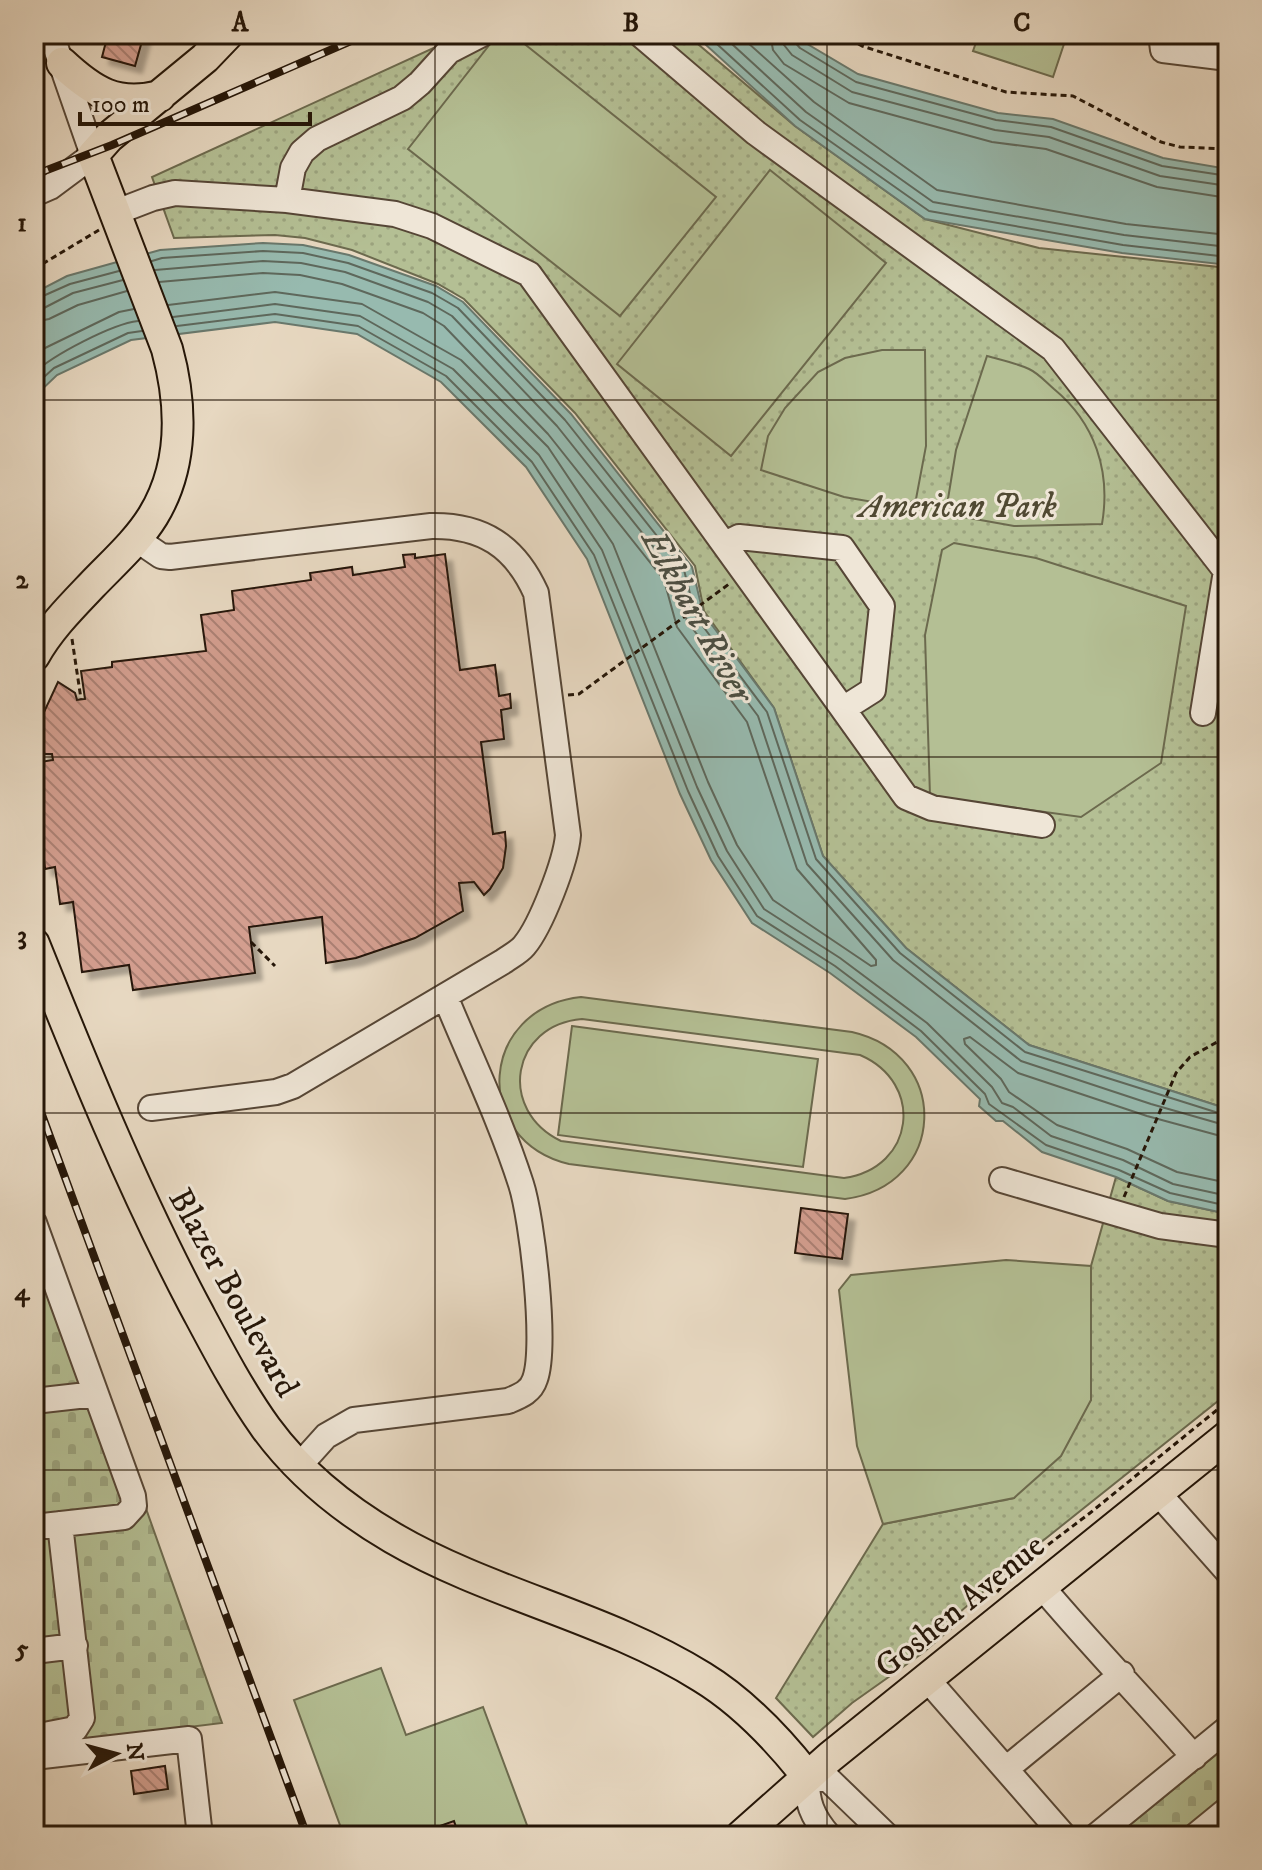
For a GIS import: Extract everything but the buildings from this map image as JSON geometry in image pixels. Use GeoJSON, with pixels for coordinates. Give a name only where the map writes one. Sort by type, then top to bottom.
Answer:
{"type":"FeatureCollection","features":[{"type":"Feature","properties":{"kind":"main road"},"geometry":{"type":"LineString","coordinates":[[34,656],[65,613],[136,539],[153,515],[174,463],[179,412],[176,380],[167,349],[113,226],[93,155],[109,137],[205,58],[228,34]]}},
{"type":"Feature","properties":{"kind":"main road"},"geometry":{"type":"LineString","coordinates":[[62,63],[94,88],[111,96],[139,101],[160,96]]}},
{"type":"Feature","properties":{"kind":"main road","name":"Blazer Boulevard"},"geometry":{"type":"LineString","coordinates":[[34,944],[124,1164],[171,1260],[230,1372],[267,1429],[299,1466],[346,1506],[397,1540],[460,1570],[630,1639],[704,1678],[764,1727],[807,1776]]}},
{"type":"Feature","properties":{"kind":"main road","name":"Goshen Avenue"},"geometry":{"type":"LineString","coordinates":[[753,1832],[807,1776],[1228,1436]]}},
{"type":"Feature","properties":{"kind":"street"},"geometry":{"type":"LineString","coordinates":[[34,194],[50,187],[93,155],[51,34]]}},
{"type":"Feature","properties":{"kind":"street"},"geometry":{"type":"LineString","coordinates":[[287,200],[293,168],[302,152],[317,139],[402,98],[449,51],[482,34]]}},
{"type":"Feature","properties":{"kind":"street"},"geometry":{"type":"LineString","coordinates":[[640,34],[756,133],[1053,349],[1227,572],[1203,713]]}},
{"type":"Feature","properties":{"kind":"street"},"geometry":{"type":"LineString","coordinates":[[1161,34],[1163,50],[1228,58]]}},
{"type":"Feature","properties":{"kind":"street"},"geometry":{"type":"LineString","coordinates":[[113,226],[131,205],[175,193],[287,200],[395,214],[432,226],[529,274],[906,797],[932,808],[1042,825]]}},
{"type":"Feature","properties":{"kind":"street"},"geometry":{"type":"LineString","coordinates":[[136,539],[161,556],[170,557],[431,526],[453,526],[476,531],[497,543],[526,572],[536,593],[568,835],[562,863],[534,930],[523,947],[326,1069],[293,1086],[276,1092],[151,1108]]}},
{"type":"Feature","properties":{"kind":"street"},"geometry":{"type":"LineString","coordinates":[[725,544],[739,537],[842,548],[882,606],[873,690],[843,709]]}},
{"type":"Feature","properties":{"kind":"street"},"geometry":{"type":"LineString","coordinates":[[299,1466],[326,1436],[354,1420],[508,1401],[523,1395],[536,1378],[539,1308],[524,1194],[445,996]]}},
{"type":"Feature","properties":{"kind":"street"},"geometry":{"type":"LineString","coordinates":[[1002,1180],[1160,1226],[1228,1235]]}},
{"type":"Feature","properties":{"kind":"street"},"geometry":{"type":"LineString","coordinates":[[34,1223],[39,1253],[96,1394],[134,1506],[124,1517],[34,1527]]}},
{"type":"Feature","properties":{"kind":"street"},"geometry":{"type":"LineString","coordinates":[[34,1401],[96,1394]]}},
{"type":"Feature","properties":{"kind":"street"},"geometry":{"type":"LineString","coordinates":[[1158,1493],[1228,1572]]}},
{"type":"Feature","properties":{"kind":"street"},"geometry":{"type":"LineString","coordinates":[[34,1737],[65,1733],[79,1725],[82,1706],[60,1524]]}},
{"type":"Feature","properties":{"kind":"street"},"geometry":{"type":"LineString","coordinates":[[1042,1587],[1086,1640],[1122,1674],[1194,1757]]}},
{"type":"Feature","properties":{"kind":"street"},"geometry":{"type":"LineString","coordinates":[[34,1651],[75,1646]]}},
{"type":"Feature","properties":{"kind":"street"},"geometry":{"type":"LineString","coordinates":[[1006,1769],[1122,1674]]}},
{"type":"Feature","properties":{"kind":"street"},"geometry":{"type":"LineString","coordinates":[[927,1679],[1064,1836]]}},
{"type":"Feature","properties":{"kind":"street"},"geometry":{"type":"LineString","coordinates":[[1096,1836],[1228,1728]]}},
{"type":"Feature","properties":{"kind":"street"},"geometry":{"type":"LineString","coordinates":[[34,1757],[189,1739],[200,1836]]}},
{"type":"Feature","properties":{"kind":"street"},"geometry":{"type":"LineString","coordinates":[[807,1776],[806,1798],[811,1811],[829,1836]]}},
{"type":"Feature","properties":{"kind":"street","name":"Blazer Boulevard"},"geometry":{"type":"LineString","coordinates":[[807,1776],[828,1779],[887,1836]]}},
{"type":"Feature","properties":{"kind":"street"},"geometry":{"type":"LineString","coordinates":[[1195,1836],[1228,1809]]}},
{"type":"Feature","properties":{"kind":"path"},"geometry":{"type":"LineString","coordinates":[[841,34],[862,46],[1006,92],[1073,96],[1161,142],[1180,147],[1228,149]]}},
{"type":"Feature","properties":{"kind":"path"},"geometry":{"type":"LineString","coordinates":[[34,269],[113,226]]}},
{"type":"Feature","properties":{"kind":"path"},"geometry":{"type":"LineString","coordinates":[[551,697],[579,694],[716,594]]}},
{"type":"Feature","properties":{"kind":"path"},"geometry":{"type":"LineString","coordinates":[[72,639],[81,699]]}},
{"type":"Feature","properties":{"kind":"path"},"geometry":{"type":"LineString","coordinates":[[251,942],[270,957],[275,966]]}},
{"type":"Feature","properties":{"kind":"path"},"geometry":{"type":"LineString","coordinates":[[1123,1199],[1176,1073],[1190,1057],[1228,1036]]}},
{"type":"Feature","properties":{"kind":"green space","name":"American Park"},"geometry":{"type":"Polygon","coordinates":[[[464,34],[686,34],[795,126],[925,219],[1039,248],[1228,268],[1228,1109],[1029,1045],[906,948],[823,856],[774,708],[704,611],[695,566],[575,413],[464,299],[438,284],[352,250],[305,238],[275,235],[174,238],[152,177],[464,34]]]}},
{"type":"Feature","properties":{"kind":"green space"},"geometry":{"type":"Polygon","coordinates":[[[512,34],[716,197],[620,316],[408,149],[494,39],[512,34]]]}},
{"type":"Feature","properties":{"kind":"green space"},"geometry":{"type":"Polygon","coordinates":[[[979,34],[1053,34],[1066,38],[1053,77],[973,51],[979,34]]]}},
{"type":"Feature","properties":{"kind":"green space"},"geometry":{"type":"Polygon","coordinates":[[[770,170],[886,263],[731,456],[617,364],[770,170]]]}},
{"type":"Feature","properties":{"kind":"green space"},"geometry":{"type":"Polygon","coordinates":[[[882,350],[925,350],[926,446],[916,499],[902,507],[844,497],[761,470],[768,436],[785,408],[818,372],[845,358],[882,350]]]}},
{"type":"Feature","properties":{"kind":"green space"},"geometry":{"type":"Polygon","coordinates":[[[987,356],[1036,373],[1080,417],[1090,433],[1102,467],[1102,524],[1014,526],[958,516],[947,505],[956,450],[987,356]]]}},
{"type":"Feature","properties":{"kind":"green space"},"geometry":{"type":"Polygon","coordinates":[[[954,543],[1036,558],[1186,606],[1161,763],[1081,817],[930,796],[925,635],[942,550],[954,543]]]}},
{"type":"Feature","properties":{"kind":"green space"},"geometry":{"type":"Polygon","coordinates":[[[581,997],[852,1032],[885,1045],[907,1066],[921,1092],[924,1119],[918,1147],[903,1171],[879,1189],[845,1199],[569,1164],[537,1150],[515,1129],[502,1104],[500,1076],[506,1048],[522,1024],[547,1006],[581,997]],[[582,1019],[558,1025],[540,1036],[527,1052],[521,1071],[521,1090],[527,1110],[541,1127],[561,1141],[844,1178],[868,1171],[886,1158],[897,1142],[903,1123],[902,1104],[895,1085],[881,1068],[860,1055],[582,1019]]]}},
{"type":"Feature","properties":{"kind":"green space"},"geometry":{"type":"Polygon","coordinates":[[[572,1026],[818,1059],[803,1167],[558,1135],[572,1026]]]}},
{"type":"Feature","properties":{"kind":"green space"},"geometry":{"type":"Polygon","coordinates":[[[1116,1177],[1168,1201],[1228,1214],[1228,1393],[1025,1555],[960,1612],[954,1626],[924,1652],[852,1703],[813,1737],[776,1698],[883,1524],[1014,1498],[1091,1400],[1091,1266],[1116,1177]]]}},
{"type":"Feature","properties":{"kind":"green space"},"geometry":{"type":"Polygon","coordinates":[[[34,1203],[138,1486],[222,1723],[34,1746],[34,1203]]]}},
{"type":"Feature","properties":{"kind":"green space"},"geometry":{"type":"Polygon","coordinates":[[[1006,1260],[1091,1266],[1091,1400],[1061,1456],[1014,1498],[883,1524],[857,1446],[839,1290],[851,1275],[1006,1260]]]}},
{"type":"Feature","properties":{"kind":"green space"},"geometry":{"type":"Polygon","coordinates":[[[381,1668],[406,1735],[483,1707],[531,1836],[344,1836],[294,1700],[381,1668]]]}},
{"type":"Feature","properties":{"kind":"green space"},"geometry":{"type":"Polygon","coordinates":[[[1228,1745],[1228,1836],[1116,1836],[1228,1745]]]}},
{"type":"Feature","properties":{"kind":"water"},"geometry":{"type":"Polygon","coordinates":[[[694,34],[797,34],[804,42],[858,74],[998,113],[1053,119],[1163,158],[1228,169],[1228,265],[1122,253],[925,219],[795,126],[694,34]]]}},
{"type":"Feature","properties":{"kind":"water","name":"Elkhart River"},"geometry":{"type":"Polygon","coordinates":[[[263,243],[303,245],[349,255],[436,286],[463,302],[571,414],[692,567],[703,613],[774,708],[823,856],[906,948],[1029,1045],[1228,1109],[1228,1214],[1168,1201],[1116,1177],[1042,1152],[979,1106],[980,1099],[916,1037],[830,973],[752,923],[711,860],[680,794],[587,559],[526,467],[441,382],[357,334],[275,322],[131,340],[57,375],[34,397],[34,293],[67,276],[160,250],[263,243]]]}},
{"type":"Feature","properties":{"kind":"railway"},"geometry":{"type":"LineString","coordinates":[[34,175],[112,145],[367,34]]}},
{"type":"Feature","properties":{"kind":"railway"},"geometry":{"type":"LineString","coordinates":[[34,1093],[307,1836]]}}]}
